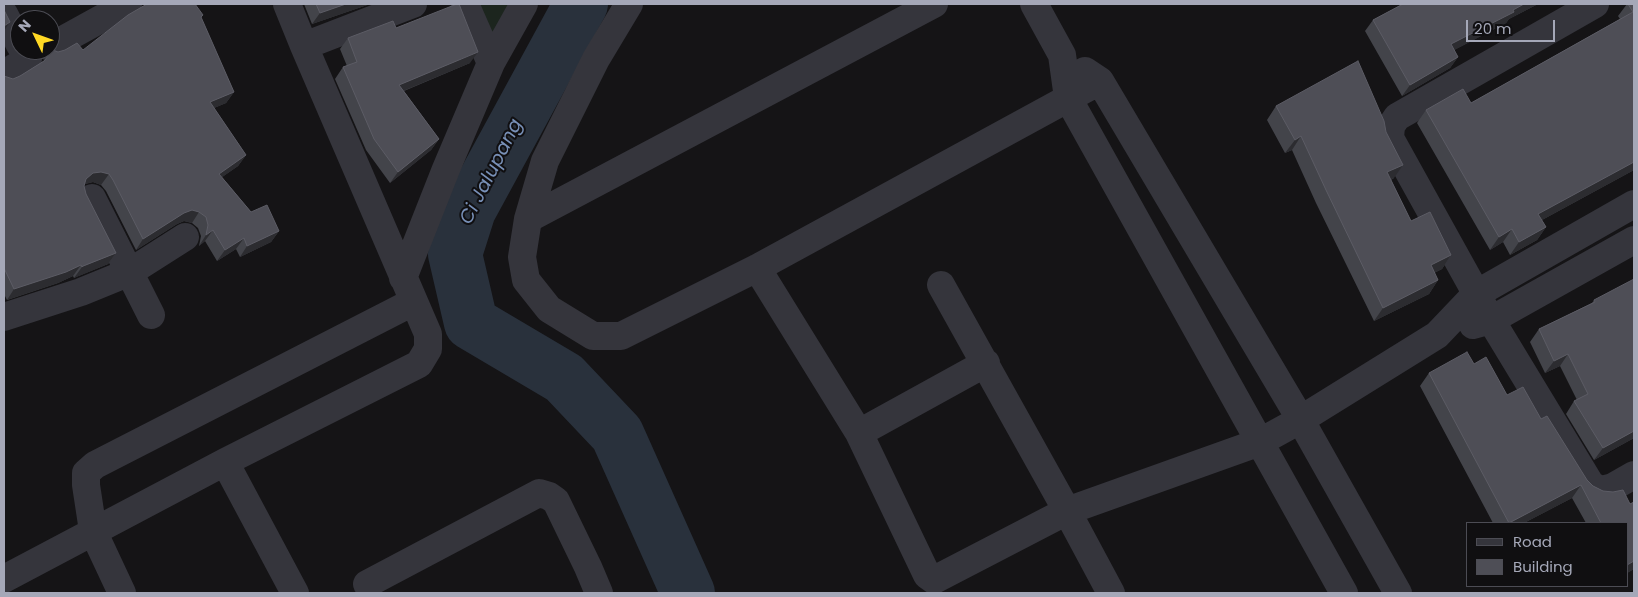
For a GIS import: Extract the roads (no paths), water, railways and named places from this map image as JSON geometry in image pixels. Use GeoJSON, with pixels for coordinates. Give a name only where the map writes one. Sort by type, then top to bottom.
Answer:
{"type":"FeatureCollection","features":[{"type":"Feature","properties":{"kind":"street"},"geometry":{"type":"LineString","coordinates":[[60,37],[128,4]]}},
{"type":"Feature","properties":{"kind":"street"},"geometry":{"type":"LineString","coordinates":[[4,579],[225,462],[420,364],[428,349],[428,334],[287,4]]}},
{"type":"Feature","properties":{"kind":"street"},"geometry":{"type":"LineString","coordinates":[[304,46],[413,4]]}},
{"type":"Feature","properties":{"kind":"street"},"geometry":{"type":"LineString","coordinates":[[465,4],[491,64]]}},
{"type":"Feature","properties":{"kind":"street"},"geometry":{"type":"LineString","coordinates":[[122,593],[93,531],[86,473],[95,465],[408,290],[446,169],[491,64],[524,4]]}},
{"type":"Feature","properties":{"kind":"street"},"geometry":{"type":"LineString","coordinates":[[630,4],[596,59],[545,161],[528,219],[522,257],[526,280],[550,309],[593,336],[621,336],[757,268],[1100,81]]}},
{"type":"Feature","properties":{"kind":"street"},"geometry":{"type":"LineString","coordinates":[[528,219],[934,4]]}},
{"type":"Feature","properties":{"kind":"street"},"geometry":{"type":"LineString","coordinates":[[1034,4],[1062,55],[1068,98],[1344,593]]}},
{"type":"Feature","properties":{"kind":"street"},"geometry":{"type":"LineString","coordinates":[[1595,4],[1397,117],[1391,126],[1390,138],[1491,320],[1591,484],[1601,490],[1613,487],[1634,475]]}},
{"type":"Feature","properties":{"kind":"street"},"geometry":{"type":"LineString","coordinates":[[1062,55],[1100,81],[1300,420],[1398,593]]}},
{"type":"Feature","properties":{"kind":"street"},"geometry":{"type":"LineString","coordinates":[[4,74],[21,60]]}},
{"type":"Feature","properties":{"kind":"street"},"geometry":{"type":"LineString","coordinates":[[92,198],[151,315]]}},
{"type":"Feature","properties":{"kind":"street"},"geometry":{"type":"LineString","coordinates":[[757,268],[859,433],[922,564],[930,579],[934,580],[1067,511],[1260,442],[1300,420],[1437,335],[1476,294],[1634,204]]}},
{"type":"Feature","properties":{"kind":"street"},"geometry":{"type":"LineString","coordinates":[[4,317],[81,292],[130,272],[185,237]]}},
{"type":"Feature","properties":{"kind":"street"},"geometry":{"type":"LineString","coordinates":[[1437,335],[1491,320],[1634,240]]}},
{"type":"Feature","properties":{"kind":"street"},"geometry":{"type":"LineString","coordinates":[[941,286],[986,363],[1111,593]]}},
{"type":"Feature","properties":{"kind":"street"},"geometry":{"type":"LineString","coordinates":[[859,433],[986,363]]}},
{"type":"Feature","properties":{"kind":"street"},"geometry":{"type":"LineString","coordinates":[[225,462],[295,593]]}},
{"type":"Feature","properties":{"kind":"street"},"geometry":{"type":"LineString","coordinates":[[367,584],[540,494],[549,496],[556,501],[599,593]]}},
{"type":"Feature","properties":{"kind":"waterway","name":"Ci Jalupang"},"geometry":{"type":"LineString","coordinates":[[581,4],[469,210],[455,254],[471,323],[564,378],[617,434],[688,593]]}}]}
